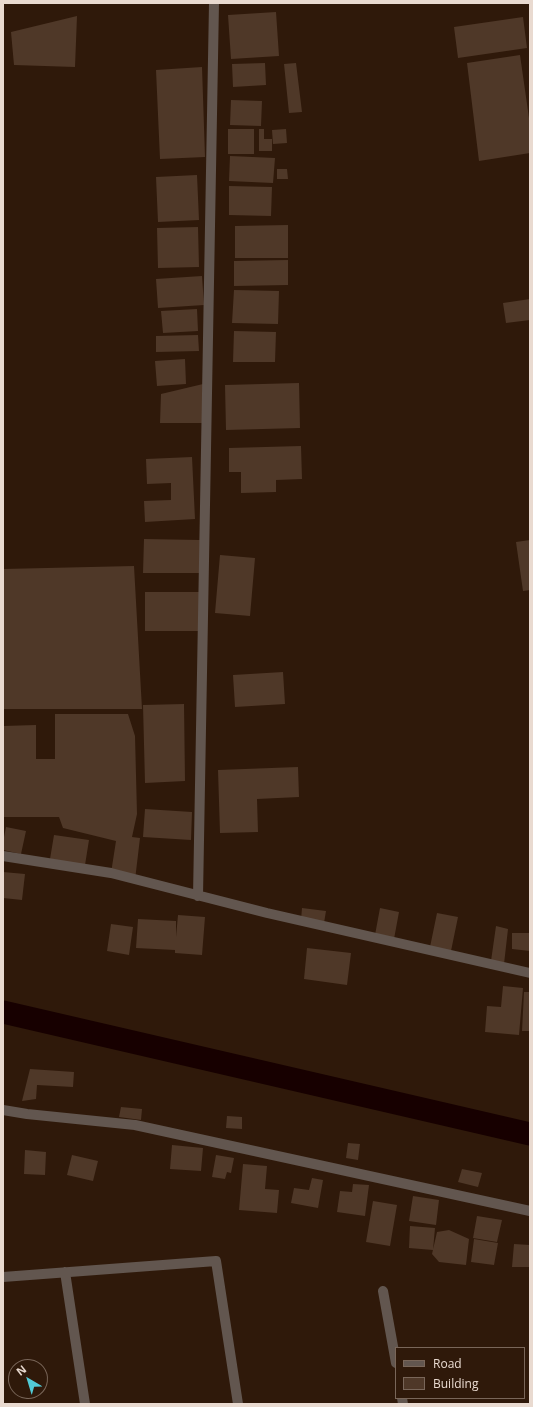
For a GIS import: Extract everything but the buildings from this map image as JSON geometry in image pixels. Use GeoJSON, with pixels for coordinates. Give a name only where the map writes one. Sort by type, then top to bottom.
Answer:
{"type":"FeatureCollection","features":[{"type":"Feature","properties":{"kind":"street"},"geometry":{"type":"LineString","coordinates":[[198,896],[214,3]]}},
{"type":"Feature","properties":{"kind":"street"},"geometry":{"type":"LineString","coordinates":[[3,856],[111,874],[198,896],[530,973]]}},
{"type":"Feature","properties":{"kind":"street"},"geometry":{"type":"LineString","coordinates":[[3,1110],[135,1126],[530,1211]]}},
{"type":"Feature","properties":{"kind":"street"},"geometry":{"type":"LineString","coordinates":[[3,1277],[216,1261],[238,1404]]}},
{"type":"Feature","properties":{"kind":"street"},"geometry":{"type":"LineString","coordinates":[[64,1272],[85,1404]]}},
{"type":"Feature","properties":{"kind":"street"},"geometry":{"type":"LineString","coordinates":[[383,1291],[395,1357]]}},
{"type":"Feature","properties":{"kind":"waterway"},"geometry":{"type":"LineString","coordinates":[[3,1012],[530,1134]]}}]}
